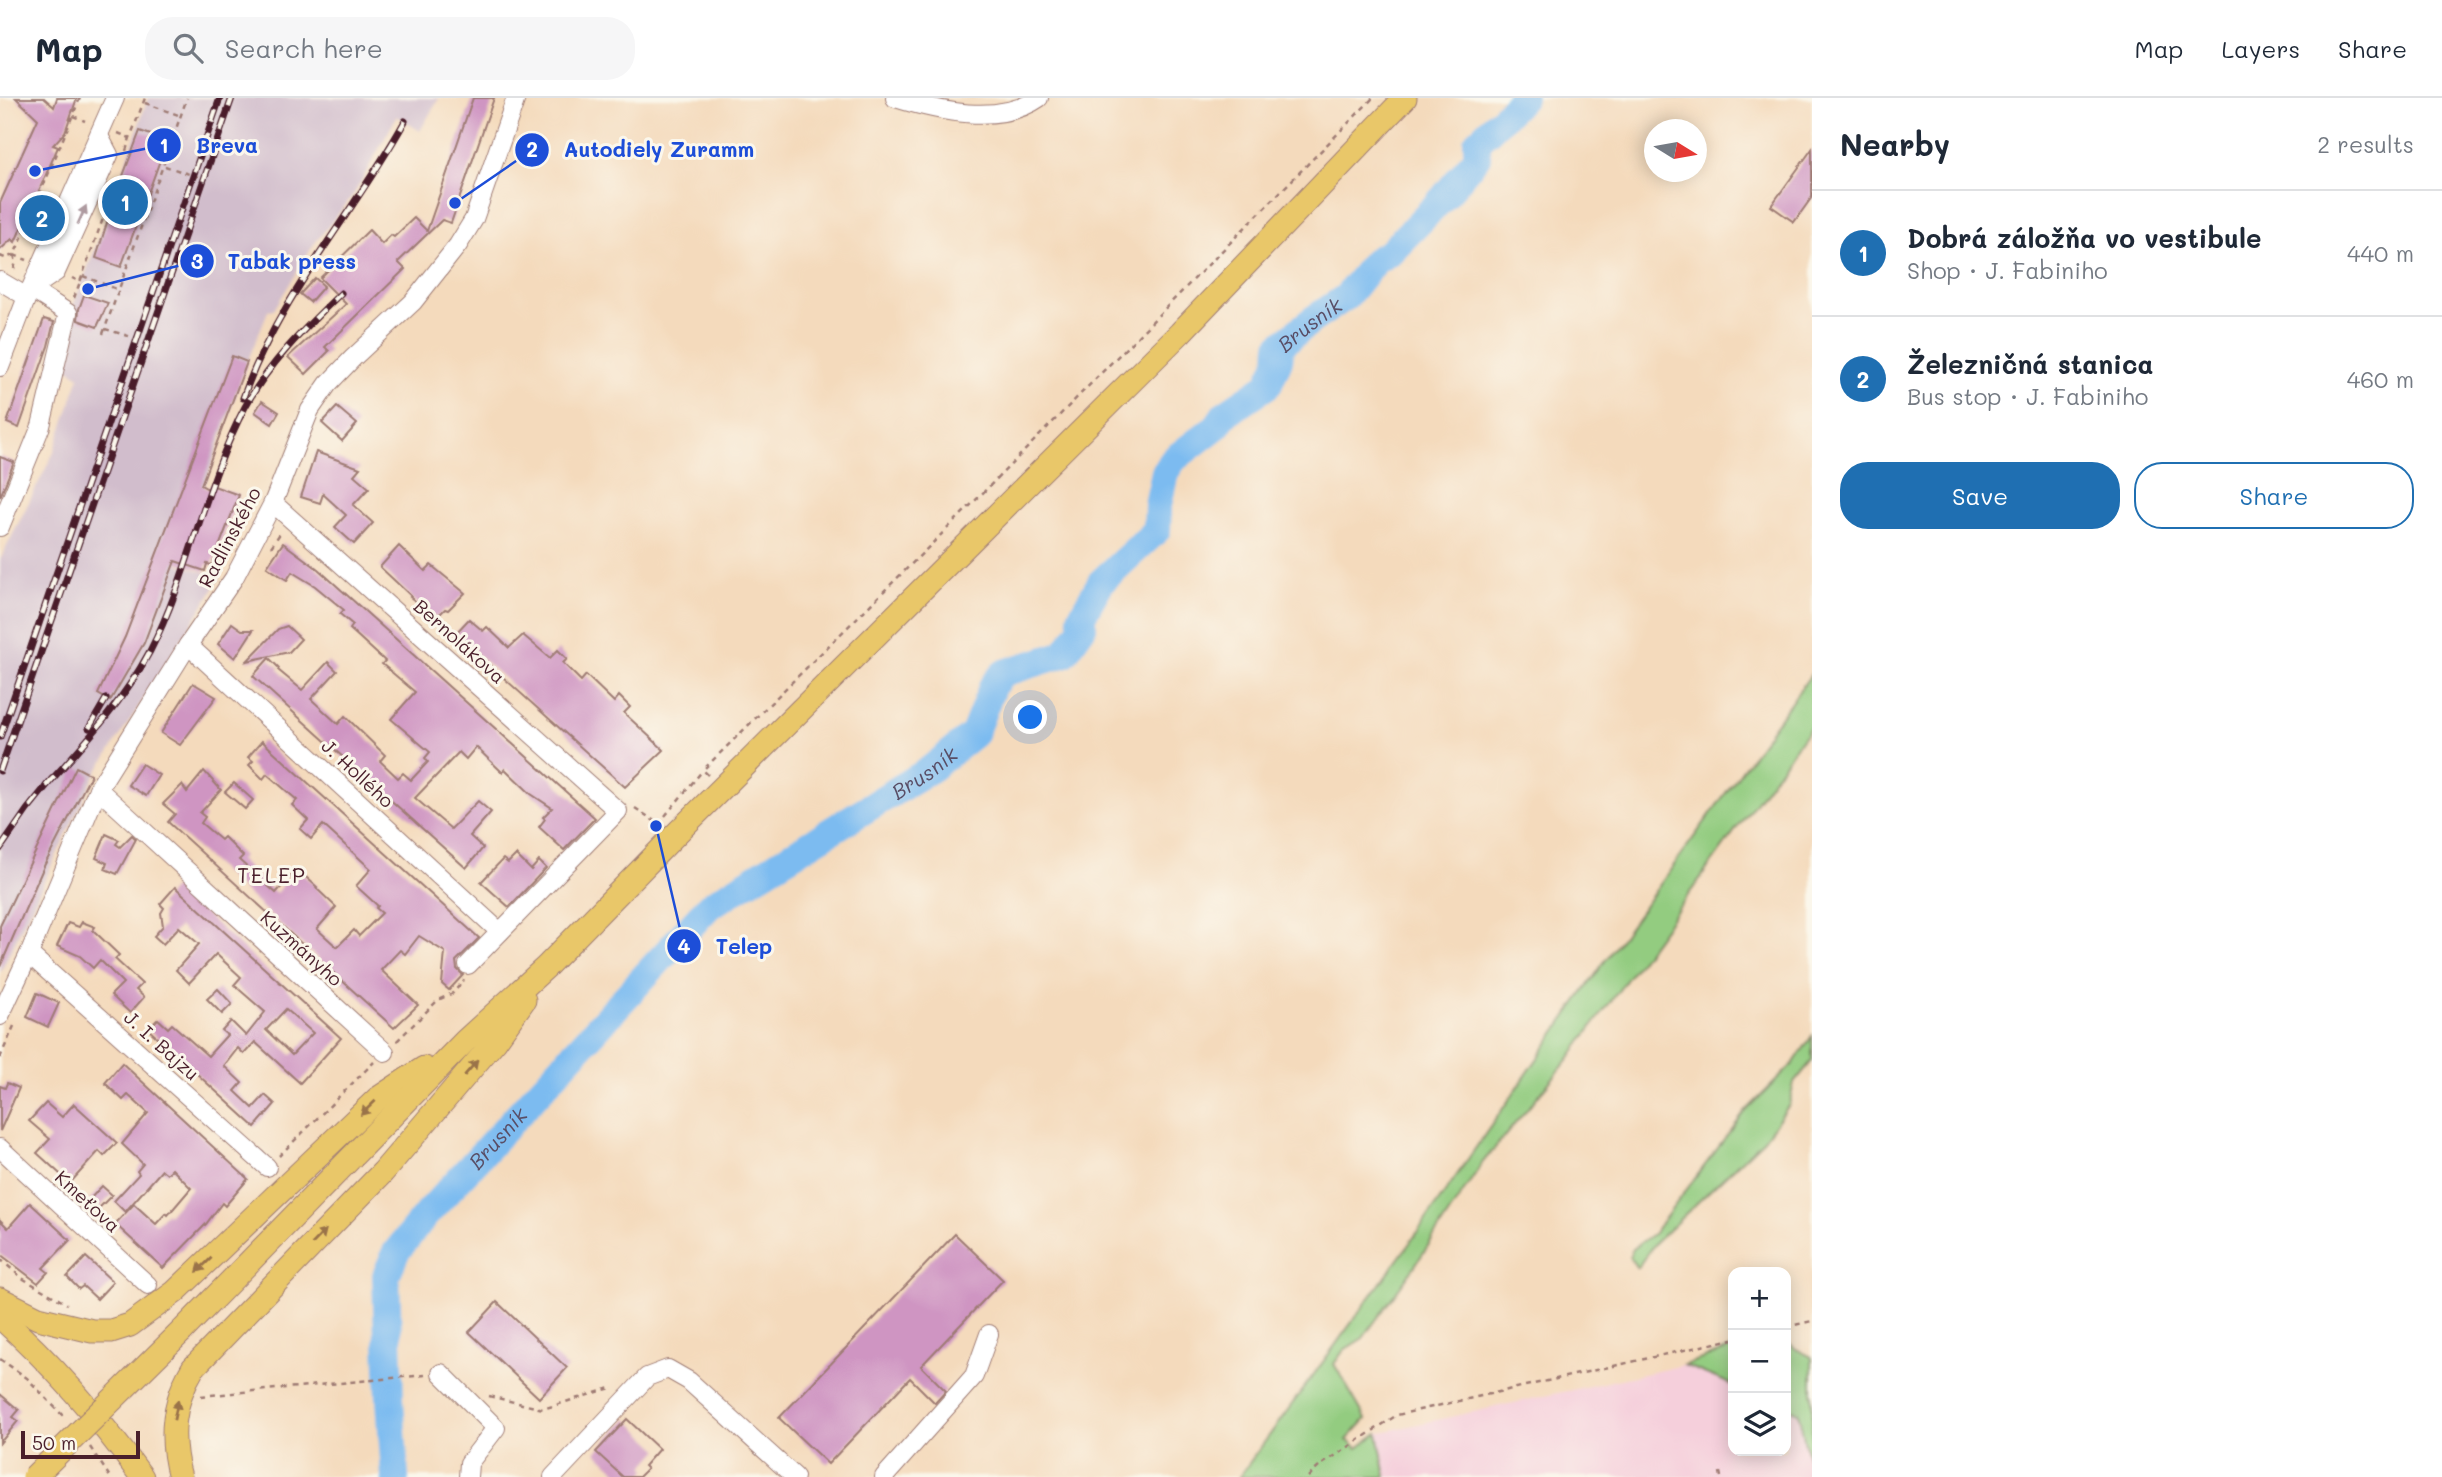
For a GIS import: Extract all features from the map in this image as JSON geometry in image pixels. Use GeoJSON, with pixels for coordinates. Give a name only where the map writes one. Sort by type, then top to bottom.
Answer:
{"type":"FeatureCollection","features":[{"type":"Feature","properties":{"kind":"main road"},"geometry":{"type":"LineString","coordinates":[[34,1477],[465,1041],[546,967],[678,832],[1180,333],[1405,98]]}},
{"type":"Feature","properties":{"kind":"main road"},"geometry":{"type":"LineString","coordinates":[[180,1477],[174,1448],[173,1422],[178,1399],[193,1368],[383,1172],[495,1041],[546,967]]}},
{"type":"Feature","properties":{"kind":"main road"},"geometry":{"type":"LineString","coordinates":[[0,1300],[38,1318],[92,1331],[111,1331],[130,1325],[176,1292],[377,1099],[465,1041]]}},
{"type":"Feature","properties":{"kind":"main road"},"geometry":{"type":"LineString","coordinates":[[0,1317],[49,1362],[109,1432],[142,1477]]}},
{"type":"Feature","properties":{"kind":"street"},"geometry":{"type":"LineString","coordinates":[[0,367],[29,293],[116,98]]}},
{"type":"Feature","properties":{"kind":"street","name":"Radlinského"},"geometry":{"type":"LineString","coordinates":[[0,1016],[98,789],[188,645],[234,578],[273,503],[310,410],[353,358],[413,302],[458,245],[474,219],[516,98]]}},
{"type":"Feature","properties":{"kind":"street"},"geometry":{"type":"LineString","coordinates":[[895,98],[926,107],[987,112],[1013,110],[1039,98]]}},
{"type":"Feature","properties":{"kind":"street"},"geometry":{"type":"LineString","coordinates":[[0,281],[68,313],[40,426],[0,527]]}},
{"type":"Feature","properties":{"kind":"street","name":"Bernolákova"},"geometry":{"type":"LineString","coordinates":[[273,503],[626,809]]}},
{"type":"Feature","properties":{"kind":"street","name":"J. Hollého"},"geometry":{"type":"LineString","coordinates":[[188,645],[500,932]]}},
{"type":"Feature","properties":{"kind":"street","name":"Kuzmányho"},"geometry":{"type":"LineString","coordinates":[[98,789],[385,1052]]}},
{"type":"Feature","properties":{"kind":"street"},"geometry":{"type":"LineString","coordinates":[[468,965],[626,809]]}},
{"type":"Feature","properties":{"kind":"street","name":"J. I. Bajzu"},"geometry":{"type":"LineString","coordinates":[[29,954],[267,1167]]}},
{"type":"Feature","properties":{"kind":"street","name":"Kmeťova"},"geometry":{"type":"LineString","coordinates":[[0,1147],[148,1285]]}},
{"type":"Feature","properties":{"kind":"street"},"geometry":{"type":"LineString","coordinates":[[884,1477],[975,1376],[989,1334]]}},
{"type":"Feature","properties":{"kind":"street"},"geometry":{"type":"LineString","coordinates":[[553,1477],[647,1377],[668,1368],[689,1381],[795,1477]]}},
{"type":"Feature","properties":{"kind":"street"},"geometry":{"type":"LineString","coordinates":[[441,1373],[496,1428],[469,1463],[468,1477]]}},
{"type":"Feature","properties":{"kind":"path"},"geometry":{"type":"LineString","coordinates":[[0,256],[5,258],[14,255],[80,98]]}},
{"type":"Feature","properties":{"kind":"path"},"geometry":{"type":"LineString","coordinates":[[103,334],[187,98]]}},
{"type":"Feature","properties":{"kind":"path"},"geometry":{"type":"LineString","coordinates":[[123,161],[144,100],[181,116]]}},
{"type":"Feature","properties":{"kind":"path"},"geometry":{"type":"LineString","coordinates":[[73,116],[85,121]]}},
{"type":"Feature","properties":{"kind":"path"},"geometry":{"type":"LineString","coordinates":[[101,131],[130,138]]}},
{"type":"Feature","properties":{"kind":"path"},"geometry":{"type":"LineString","coordinates":[[164,165],[198,177]]}},
{"type":"Feature","properties":{"kind":"path"},"geometry":{"type":"LineString","coordinates":[[71,278],[80,282],[83,276],[115,184]]}},
{"type":"Feature","properties":{"kind":"path"},"geometry":{"type":"LineString","coordinates":[[83,276],[119,290]]}},
{"type":"Feature","properties":{"kind":"path"},"geometry":{"type":"LineString","coordinates":[[105,328],[142,340]]}},
{"type":"Feature","properties":{"kind":"path"},"geometry":{"type":"LineString","coordinates":[[626,809],[658,824],[703,770]]}},
{"type":"Feature","properties":{"kind":"path"},"geometry":{"type":"LineString","coordinates":[[267,1167],[438,1000],[453,993],[470,972],[468,965]]}},
{"type":"Feature","properties":{"kind":"path"},"geometry":{"type":"LineString","coordinates":[[0,1259],[22,1278],[73,1308]]}},
{"type":"Feature","properties":{"kind":"path"},"geometry":{"type":"LineString","coordinates":[[1791,1326],[1812,1321]]}},
{"type":"Feature","properties":{"kind":"path"},"geometry":{"type":"LineString","coordinates":[[1308,1477],[1321,1465],[1397,1415],[1728,1340]]}},
{"type":"Feature","properties":{"kind":"path"},"geometry":{"type":"LineString","coordinates":[[0,1359],[26,1378],[73,1426]]}},
{"type":"Feature","properties":{"kind":"path"},"geometry":{"type":"LineString","coordinates":[[191,1398],[441,1373]]}},
{"type":"Feature","properties":{"kind":"path"},"geometry":{"type":"LineString","coordinates":[[489,1396],[543,1409],[647,1377]]}},
{"type":"Feature","properties":{"kind":"path"},"geometry":{"type":"LineString","coordinates":[[89,1446],[110,1477]]}},
{"type":"Feature","properties":{"kind":"shaded area"},"geometry":{"type":"Polygon","coordinates":[[[148,98],[439,98],[420,131],[397,116],[354,194],[314,244],[275,308],[268,311],[248,360],[178,564],[221,577],[94,777],[0,973],[0,560],[54,452],[80,376],[64,366],[70,314],[108,215],[148,98]]]}},
{"type":"Feature","properties":{"kind":"shaded area"},"geometry":{"type":"Polygon","coordinates":[[[1684,1365],[1728,1383],[1728,1456],[1791,1456],[1791,1409],[1798,1412],[1812,1477],[1386,1477],[1378,1433],[1684,1365]]]}},
{"type":"Feature","properties":{"kind":"green space"},"geometry":{"type":"Polygon","coordinates":[[[1812,673],[1812,725],[1568,1060],[1483,1162],[1414,1267],[1363,1338],[1344,1350],[1334,1364],[1366,1419],[1347,1440],[1358,1448],[1378,1433],[1386,1477],[1239,1477],[1412,1240],[1605,961],[1812,673]]]}},
{"type":"Feature","properties":{"kind":"green space"},"geometry":{"type":"Polygon","coordinates":[[[1812,1036],[1812,1061],[1794,1083],[1789,1105],[1764,1139],[1655,1243],[1637,1268],[1630,1258],[1632,1249],[1653,1234],[1746,1111],[1793,1064],[1812,1036]]]}},
{"type":"Feature","properties":{"kind":"green space"},"geometry":{"type":"Polygon","coordinates":[[[1791,1344],[1812,1357],[1812,1476],[1798,1412],[1791,1409],[1791,1344]]]}},
{"type":"Feature","properties":{"kind":"green space"},"geometry":{"type":"Polygon","coordinates":[[[1728,1350],[1728,1383],[1684,1365],[1728,1350]]]}},
{"type":"Feature","properties":{"kind":"building"},"geometry":{"type":"Polygon","coordinates":[[[16,98],[44,98],[54,107],[57,98],[77,98],[65,132],[53,145],[58,147],[34,202],[44,207],[22,226],[15,242],[12,239],[0,250],[0,203],[38,119],[16,98]]]}},
{"type":"Feature","properties":{"kind":"building"},"geometry":{"type":"Polygon","coordinates":[[[473,98],[494,98],[451,223],[442,220],[398,262],[405,269],[325,347],[329,351],[306,374],[288,357],[346,304],[320,278],[369,230],[382,244],[391,235],[394,237],[414,218],[427,231],[473,98]]]}},
{"type":"Feature","properties":{"kind":"building"},"geometry":{"type":"Polygon","coordinates":[[[140,131],[167,141],[121,267],[96,258],[140,131]]]}},
{"type":"Feature","properties":{"kind":"building"},"geometry":{"type":"Polygon","coordinates":[[[1812,149],[1812,197],[1794,222],[1771,206],[1812,149]]]}},
{"type":"Feature","properties":{"kind":"building"},"geometry":{"type":"Polygon","coordinates":[[[315,278],[324,286],[310,302],[300,294],[315,278]]]}},
{"type":"Feature","properties":{"kind":"building"},"geometry":{"type":"Polygon","coordinates":[[[84,295],[108,303],[97,327],[78,320],[84,295]]]}},
{"type":"Feature","properties":{"kind":"building"},"geometry":{"type":"Polygon","coordinates":[[[44,319],[54,322],[19,428],[7,423],[44,319]]]}},
{"type":"Feature","properties":{"kind":"building"},"geometry":{"type":"Polygon","coordinates":[[[232,356],[247,362],[201,485],[208,489],[211,485],[239,495],[212,565],[207,564],[205,571],[175,561],[144,643],[110,701],[98,694],[125,637],[232,356]]]}},
{"type":"Feature","properties":{"kind":"building"},"geometry":{"type":"Polygon","coordinates":[[[262,401],[279,412],[272,424],[255,412],[262,401]]]}},
{"type":"Feature","properties":{"kind":"building"},"geometry":{"type":"Polygon","coordinates":[[[337,407],[357,424],[342,441],[322,423],[337,407]]]}},
{"type":"Feature","properties":{"kind":"building"},"geometry":{"type":"Polygon","coordinates":[[[316,452],[360,468],[354,475],[369,488],[353,505],[373,523],[354,544],[335,527],[346,515],[323,494],[320,503],[301,497],[316,452]]]}},
{"type":"Feature","properties":{"kind":"building"},"geometry":{"type":"Polygon","coordinates":[[[0,457],[14,462],[0,497],[0,457]]]}},
{"type":"Feature","properties":{"kind":"building"},"geometry":{"type":"Polygon","coordinates":[[[283,543],[318,569],[595,818],[564,850],[539,827],[545,819],[543,817],[552,808],[531,794],[505,769],[502,772],[476,747],[466,759],[459,752],[415,798],[451,829],[478,801],[491,812],[470,836],[483,848],[466,868],[253,676],[269,658],[278,670],[302,690],[328,662],[337,671],[311,699],[338,724],[345,716],[385,755],[380,761],[398,778],[403,773],[411,780],[428,762],[425,758],[430,752],[391,719],[415,692],[382,664],[385,661],[350,629],[353,625],[340,614],[344,610],[315,586],[292,572],[287,580],[267,567],[283,543]]]}},
{"type":"Feature","properties":{"kind":"building"},"geometry":{"type":"Polygon","coordinates":[[[399,546],[425,571],[431,565],[465,593],[436,618],[380,567],[399,546]]]}},
{"type":"Feature","properties":{"kind":"building"},"geometry":{"type":"Polygon","coordinates":[[[469,619],[483,631],[487,627],[509,648],[523,635],[550,658],[558,650],[567,659],[563,663],[581,681],[586,675],[614,702],[619,696],[630,707],[624,713],[664,750],[625,787],[455,634],[469,619]]]}},
{"type":"Feature","properties":{"kind":"building"},"geometry":{"type":"Polygon","coordinates":[[[232,623],[242,630],[253,630],[235,658],[218,644],[232,623]]]}},
{"type":"Feature","properties":{"kind":"building"},"geometry":{"type":"Polygon","coordinates":[[[287,626],[301,639],[289,652],[247,661],[278,629],[287,626]]]}},
{"type":"Feature","properties":{"kind":"building"},"geometry":{"type":"Polygon","coordinates":[[[193,683],[216,697],[180,745],[161,733],[193,683]]]}},
{"type":"Feature","properties":{"kind":"building"},"geometry":{"type":"Polygon","coordinates":[[[262,741],[479,938],[456,961],[457,969],[463,975],[449,990],[442,984],[445,952],[419,936],[405,954],[400,950],[381,970],[418,1005],[394,1028],[168,822],[175,814],[163,804],[182,785],[187,792],[204,771],[221,790],[200,813],[205,817],[201,823],[221,840],[224,837],[243,856],[239,860],[276,893],[297,869],[317,887],[336,907],[317,929],[337,947],[354,930],[359,936],[382,913],[356,886],[371,869],[323,825],[311,839],[300,829],[308,820],[292,805],[297,800],[267,774],[263,779],[249,765],[253,761],[248,757],[262,741]]]}},
{"type":"Feature","properties":{"kind":"building"},"geometry":{"type":"Polygon","coordinates":[[[142,764],[159,775],[146,796],[128,785],[142,764]]]}},
{"type":"Feature","properties":{"kind":"building"},"geometry":{"type":"Polygon","coordinates":[[[76,767],[91,775],[44,866],[0,967],[0,926],[76,767]]]}},
{"type":"Feature","properties":{"kind":"building"},"geometry":{"type":"Polygon","coordinates":[[[234,783],[253,800],[245,809],[225,792],[234,783]]]}},
{"type":"Feature","properties":{"kind":"building"},"geometry":{"type":"Polygon","coordinates":[[[106,834],[119,840],[116,844],[120,847],[132,835],[136,839],[117,874],[105,869],[107,863],[96,858],[106,834]]]}},
{"type":"Feature","properties":{"kind":"building"},"geometry":{"type":"Polygon","coordinates":[[[516,855],[531,870],[539,861],[546,868],[509,907],[481,882],[503,859],[508,863],[516,855]]]}},
{"type":"Feature","properties":{"kind":"building"},"geometry":{"type":"Polygon","coordinates":[[[175,887],[341,1038],[300,1083],[255,1042],[244,1054],[238,1048],[224,1066],[242,1083],[235,1091],[253,1108],[265,1095],[275,1104],[255,1127],[148,1029],[158,1019],[168,1028],[172,1024],[208,1056],[227,1035],[222,1031],[231,1021],[246,1036],[265,1012],[234,985],[241,977],[216,954],[189,983],[176,970],[199,944],[179,927],[163,944],[154,936],[163,926],[161,913],[164,908],[160,904],[175,887]],[[286,1009],[266,1030],[292,1055],[313,1033],[286,1009]]]}},
{"type":"Feature","properties":{"kind":"building"},"geometry":{"type":"Polygon","coordinates":[[[82,922],[95,927],[93,930],[119,955],[115,959],[142,984],[136,990],[144,997],[130,1013],[111,995],[123,983],[100,960],[93,968],[80,956],[57,946],[68,923],[79,927],[82,922]]]}},
{"type":"Feature","properties":{"kind":"building"},"geometry":{"type":"Polygon","coordinates":[[[218,989],[232,1004],[222,1014],[207,999],[218,989]]]}},
{"type":"Feature","properties":{"kind":"building"},"geometry":{"type":"Polygon","coordinates":[[[37,993],[59,1003],[48,1027],[27,1017],[37,993]]]}},
{"type":"Feature","properties":{"kind":"building"},"geometry":{"type":"Polygon","coordinates":[[[122,1063],[248,1179],[225,1206],[222,1203],[206,1224],[163,1268],[115,1224],[134,1204],[156,1224],[166,1213],[168,1215],[191,1188],[172,1169],[167,1174],[162,1170],[125,1212],[114,1201],[139,1174],[137,1171],[143,1164],[122,1144],[148,1113],[128,1095],[123,1100],[105,1083],[122,1063]]]}},
{"type":"Feature","properties":{"kind":"building"},"geometry":{"type":"Polygon","coordinates":[[[7,1083],[19,1088],[0,1131],[0,1086],[5,1088],[7,1083]]]}},
{"type":"Feature","properties":{"kind":"building"},"geometry":{"type":"Polygon","coordinates":[[[46,1103],[62,1117],[74,1104],[117,1143],[104,1156],[99,1151],[70,1183],[37,1153],[50,1139],[29,1121],[46,1103]]]}},
{"type":"Feature","properties":{"kind":"building"},"geometry":{"type":"Polygon","coordinates":[[[102,1186],[112,1195],[98,1209],[89,1200],[102,1186]]]}},
{"type":"Feature","properties":{"kind":"building"},"geometry":{"type":"Polygon","coordinates":[[[30,1203],[70,1240],[43,1268],[48,1272],[38,1283],[0,1254],[0,1220],[8,1228],[30,1203]]]}},
{"type":"Feature","properties":{"kind":"building"},"geometry":{"type":"Polygon","coordinates":[[[955,1234],[1003,1280],[921,1366],[946,1391],[935,1403],[910,1378],[828,1464],[779,1418],[955,1234]]]}},
{"type":"Feature","properties":{"kind":"building"},"geometry":{"type":"Polygon","coordinates":[[[86,1257],[113,1282],[97,1299],[83,1286],[79,1289],[67,1277],[86,1257]]]}},
{"type":"Feature","properties":{"kind":"building"},"geometry":{"type":"Polygon","coordinates":[[[497,1302],[567,1368],[539,1398],[469,1332],[497,1302]]]}},
{"type":"Feature","properties":{"kind":"building"},"geometry":{"type":"Polygon","coordinates":[[[0,1394],[19,1410],[13,1417],[18,1421],[0,1443],[0,1394]]]}},
{"type":"Feature","properties":{"kind":"building"},"geometry":{"type":"Polygon","coordinates":[[[627,1419],[659,1449],[644,1466],[647,1469],[639,1477],[623,1477],[596,1452],[627,1419]]]}},
{"type":"Feature","properties":{"kind":"waterway","name":"Brusník"},"geometry":{"type":"LineString","coordinates":[[395,1477],[386,1276],[396,1252],[425,1216],[709,906],[928,771],[974,734],[993,685],[1004,673],[1064,654],[1083,627],[1081,617],[1101,582],[1157,530],[1158,505],[1165,472],[1174,459],[1217,426],[1225,414],[1268,385],[1279,360],[1280,346],[1346,297],[1375,261],[1390,252],[1444,197],[1477,157],[1477,142],[1523,98]]}},
{"type":"Feature","properties":{"kind":"railway"},"geometry":{"type":"LineString","coordinates":[[0,737],[220,98]]}},
{"type":"Feature","properties":{"kind":"railway"},"geometry":{"type":"LineString","coordinates":[[0,771],[232,98]]}},
{"type":"Feature","properties":{"kind":"railway"},"geometry":{"type":"LineString","coordinates":[[243,398],[258,361],[296,290],[385,156],[405,121]]}},
{"type":"Feature","properties":{"kind":"railway"},"geometry":{"type":"LineString","coordinates":[[46,786],[116,705],[150,651],[176,591],[218,467],[245,407],[288,347],[341,293]]}},
{"type":"Feature","properties":{"kind":"railway"},"geometry":{"type":"LineString","coordinates":[[89,728],[106,699]]}},
{"type":"Feature","properties":{"kind":"railway"},"geometry":{"type":"LineString","coordinates":[[0,849],[52,779]]}},
{"type":"Feature","properties":{"kind":"place","name":"Breva"},"geometry":{"type":"Point","coordinates":[35,171]}},
{"type":"Feature","properties":{"kind":"place","name":"Dobrá záložňa vo vestibule"},"geometry":{"type":"Point","coordinates":[125,202]}},
{"type":"Feature","properties":{"kind":"place","name":"Autodiely Zuramm"},"geometry":{"type":"Point","coordinates":[455,203]}},
{"type":"Feature","properties":{"kind":"place","name":"Železničná stanica"},"geometry":{"type":"Point","coordinates":[42,218]}},
{"type":"Feature","properties":{"kind":"place","name":"Tabak press"},"geometry":{"type":"Point","coordinates":[88,289]}},
{"type":"Feature","properties":{"kind":"place","name":"Telep"},"geometry":{"type":"Point","coordinates":[656,826]}},
{"type":"Feature","properties":{"kind":"district","name":"TELEP"},"geometry":{"type":"Point","coordinates":[272,874]}}]}
